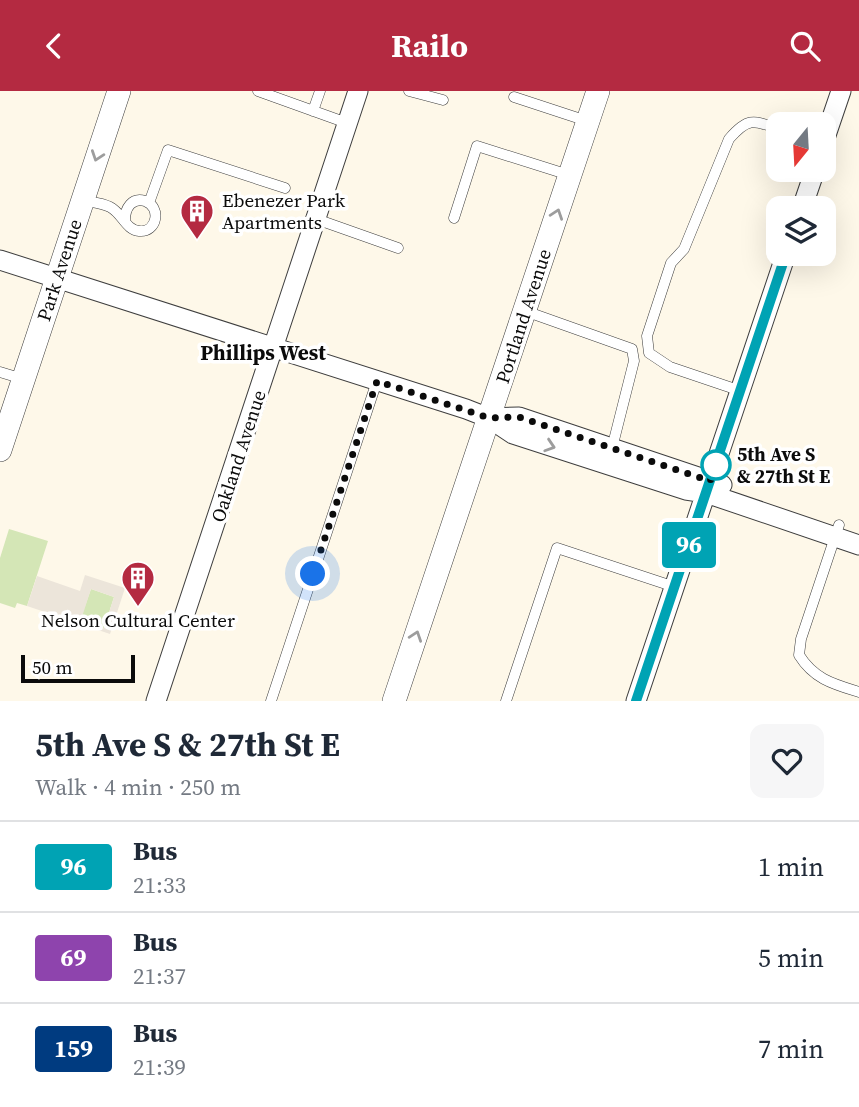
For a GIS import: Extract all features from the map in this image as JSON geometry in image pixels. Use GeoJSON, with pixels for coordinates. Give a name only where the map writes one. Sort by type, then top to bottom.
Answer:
{"type":"FeatureCollection","features":[{"type":"Feature","properties":{"kind":"street","name":"Park Avenue"},"geometry":{"type":"LineString","coordinates":[[0,450],[119,91]]}},
{"type":"Feature","properties":{"kind":"street","name":"Oakland Avenue"},"geometry":{"type":"LineString","coordinates":[[156,701],[358,91]]}},
{"type":"Feature","properties":{"kind":"street","name":"Portland Avenue"},"geometry":{"type":"LineString","coordinates":[[394,701],[598,91]]}},
{"type":"Feature","properties":{"kind":"street"},"geometry":{"type":"LineString","coordinates":[[834,112],[841,91]]}},
{"type":"Feature","properties":{"kind":"street"},"geometry":{"type":"LineString","coordinates":[[0,260],[274,346],[489,418],[513,434],[686,490],[708,487]]}},
{"type":"Feature","properties":{"kind":"street"},"geometry":{"type":"LineString","coordinates":[[636,701],[782,266]]}},
{"type":"Feature","properties":{"kind":"street"},"geometry":{"type":"LineString","coordinates":[[489,418],[519,417],[612,449],[708,487],[837,531],[859,545]]}},
{"type":"Feature","properties":{"kind":"street"},"geometry":{"type":"LineString","coordinates":[[837,531],[859,532]]}},
{"type":"Feature","properties":{"kind":"lane"},"geometry":{"type":"LineString","coordinates":[[257,91],[276,94],[347,123]]}},
{"type":"Feature","properties":{"kind":"lane"},"geometry":{"type":"LineString","coordinates":[[313,111],[320,91]]}},
{"type":"Feature","properties":{"kind":"lane"},"geometry":{"type":"LineString","coordinates":[[409,91],[443,100]]}},
{"type":"Feature","properties":{"kind":"lane"},"geometry":{"type":"LineString","coordinates":[[514,97],[588,121]]}},
{"type":"Feature","properties":{"kind":"lane"},"geometry":{"type":"LineString","coordinates":[[741,391],[670,367],[649,353],[646,336],[671,263],[684,250],[729,139],[741,125],[755,121],[766,125]]}},
{"type":"Feature","properties":{"kind":"lane"},"geometry":{"type":"LineString","coordinates":[[454,218],[477,146],[570,176]]}},
{"type":"Feature","properties":{"kind":"lane"},"geometry":{"type":"LineString","coordinates":[[149,203],[168,150],[285,188]]}},
{"type":"Feature","properties":{"kind":"lane"},"geometry":{"type":"LineString","coordinates":[[82,200],[109,206],[136,231],[145,231],[152,226],[156,218],[155,210],[149,203],[135,201],[128,205],[125,219]]}},
{"type":"Feature","properties":{"kind":"lane"},"geometry":{"type":"LineString","coordinates":[[316,219],[398,248]]}},
{"type":"Feature","properties":{"kind":"lane"},"geometry":{"type":"LineString","coordinates":[[524,311],[632,349],[634,361],[612,449]]}},
{"type":"Feature","properties":{"kind":"lane"},"geometry":{"type":"LineString","coordinates":[[0,372],[23,380]]}},
{"type":"Feature","properties":{"kind":"lane"},"geometry":{"type":"LineString","coordinates":[[271,701],[377,381]]}},
{"type":"Feature","properties":{"kind":"lane"},"geometry":{"type":"LineString","coordinates":[[837,531],[801,639],[799,655],[807,668],[822,680],[859,692]]}},
{"type":"Feature","properties":{"kind":"lane"},"geometry":{"type":"LineString","coordinates":[[506,701],[557,548],[675,587]]}},
{"type":"Feature","properties":{"kind":"green space"},"geometry":{"type":"Polygon","coordinates":[[[9,529],[48,541],[27,606],[17,603],[15,608],[0,603],[0,558],[9,529]]]}},
{"type":"Feature","properties":{"kind":"green space"},"geometry":{"type":"Polygon","coordinates":[[[91,589],[114,597],[104,628],[80,620],[91,589]]]}},
{"type":"Feature","properties":{"kind":"shaded area"},"geometry":{"type":"Polygon","coordinates":[[[85,575],[125,588],[110,634],[27,606],[37,576],[80,591],[85,575]],[[91,589],[81,620],[104,628],[114,597],[91,589]]]}},
{"type":"Feature","properties":{"kind":"bus line","name":"96"},"geometry":{"type":"LineString","coordinates":[[636,701],[782,266]]}},
{"type":"Feature","properties":{"kind":"place","name":"Ebenezer Park Apartments"},"geometry":{"type":"Point","coordinates":[197,241]}},
{"type":"Feature","properties":{"kind":"place","name":"5th Ave S & 27th St E"},"geometry":{"type":"Point","coordinates":[716,465]}},
{"type":"Feature","properties":{"kind":"place","name":"Nelson Cultural Center"},"geometry":{"type":"Point","coordinates":[138,608]}},
{"type":"Feature","properties":{"kind":"district","name":"Phillips West"},"geometry":{"type":"Point","coordinates":[263,352]}},
{"type":"Feature","properties":{"kind":"route"},"geometry":{"type":"LineString","coordinates":[[313,574],[377,381],[489,418],[519,417],[710,481],[716,465]]}}]}
